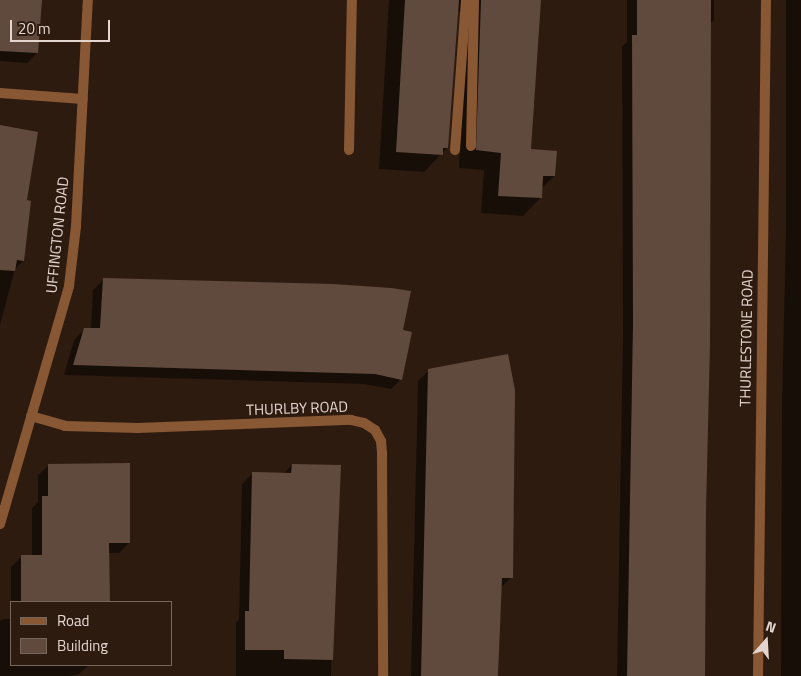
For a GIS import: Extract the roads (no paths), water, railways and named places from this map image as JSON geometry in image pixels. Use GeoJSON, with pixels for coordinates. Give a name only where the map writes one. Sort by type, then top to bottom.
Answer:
{"type":"FeatureCollection","features":[{"type":"Feature","properties":{"kind":"street","name":"UFFINGTON ROAD"},"geometry":{"type":"LineString","coordinates":[[0,524],[69,286],[76,226],[88,0]]}},
{"type":"Feature","properties":{"kind":"street"},"geometry":{"type":"LineString","coordinates":[[349,150],[352,0]]}},
{"type":"Feature","properties":{"kind":"street"},"geometry":{"type":"LineString","coordinates":[[455,150],[466,0]]}},
{"type":"Feature","properties":{"kind":"street"},"geometry":{"type":"LineString","coordinates":[[471,146],[474,0]]}},
{"type":"Feature","properties":{"kind":"street","name":"THURLESTONE ROAD"},"geometry":{"type":"LineString","coordinates":[[758,676],[766,0]]}},
{"type":"Feature","properties":{"kind":"street"},"geometry":{"type":"LineString","coordinates":[[0,93],[83,99]]}},
{"type":"Feature","properties":{"kind":"street","name":"THURLBY ROAD"},"geometry":{"type":"LineString","coordinates":[[31,416],[65,426],[138,428],[351,420],[364,423],[375,430],[381,441],[382,453],[383,676]]}}]}
